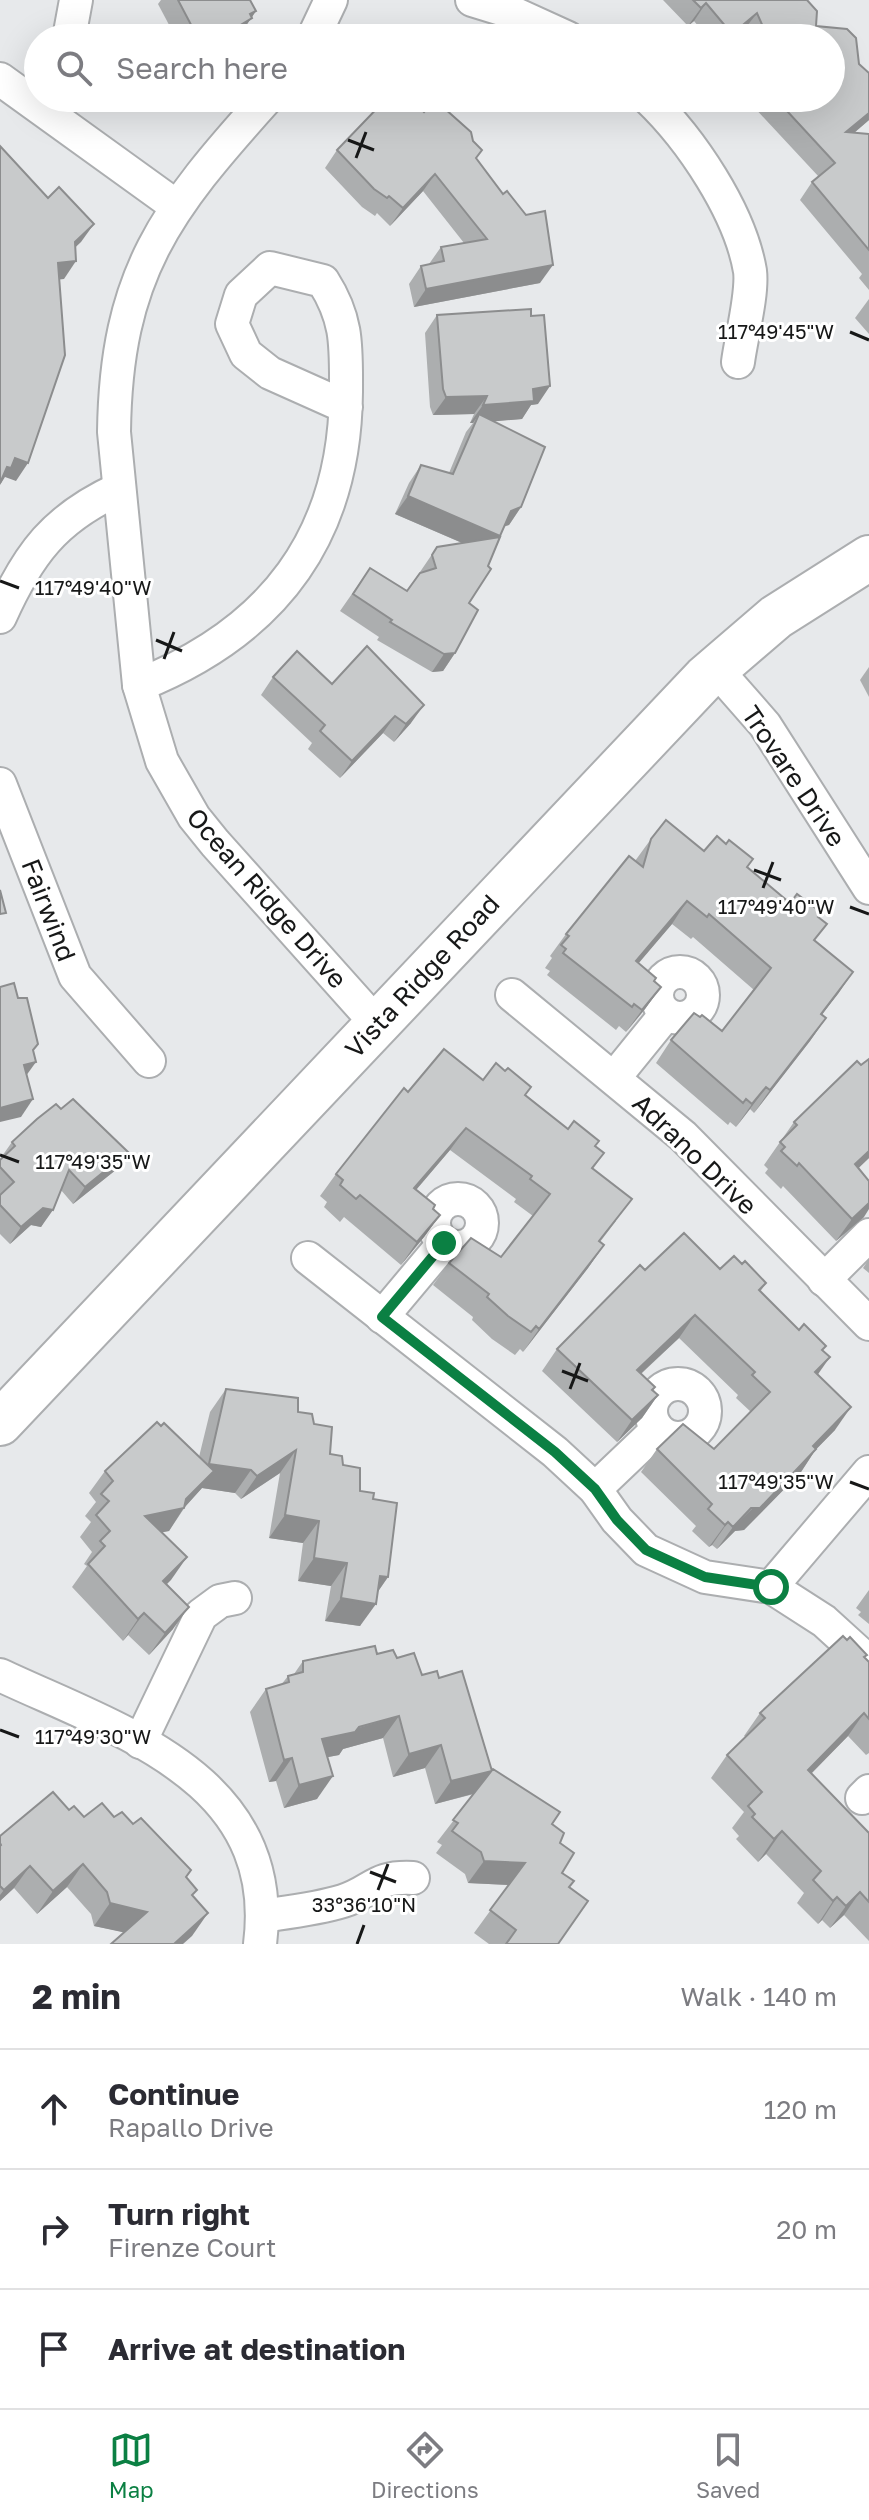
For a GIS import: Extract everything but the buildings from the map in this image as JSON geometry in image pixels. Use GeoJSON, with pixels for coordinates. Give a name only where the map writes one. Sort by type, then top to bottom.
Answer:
{"type":"FeatureCollection","features":[{"type":"Feature","properties":{"kind":"street"},"geometry":{"type":"LineString","coordinates":[[72,24],[76,0]]}},
{"type":"Feature","properties":{"kind":"street"},"geometry":{"type":"LineString","coordinates":[[320,24],[331,0]]}},
{"type":"Feature","properties":{"kind":"street"},"geometry":{"type":"LineString","coordinates":[[472,0],[537,24]]}},
{"type":"Feature","properties":{"kind":"street"},"geometry":{"type":"LineString","coordinates":[[0,79],[24,92]]}},
{"type":"Feature","properties":{"kind":"street"},"geometry":{"type":"LineString","coordinates":[[54,112],[176,206]]}},
{"type":"Feature","properties":{"kind":"street","name":"Ocean Ridge Drive"},"geometry":{"type":"LineString","coordinates":[[255,112],[176,206],[139,276],[122,333],[114,392],[119,489],[139,685],[162,761],[194,817],[377,1024]]}},
{"type":"Feature","properties":{"kind":"street"},"geometry":{"type":"LineString","coordinates":[[660,112],[693,150],[735,225],[750,273],[738,362]]}},
{"type":"Feature","properties":{"kind":"street"},"geometry":{"type":"LineString","coordinates":[[139,685],[178,669],[219,646],[278,592],[305,553],[327,510],[341,465],[346,407],[341,309],[323,281],[270,268],[241,295],[232,324],[246,354],[270,373],[346,407]]}},
{"type":"Feature","properties":{"kind":"street"},"geometry":{"type":"LineString","coordinates":[[0,617],[18,576],[41,543],[70,516],[119,489]]}},
{"type":"Feature","properties":{"kind":"street","name":"Vista Ridge Road"},"geometry":{"type":"LineString","coordinates":[[0,1423],[715,668],[776,617],[869,558]]}},
{"type":"Feature","properties":{"kind":"street","name":"Trovare Drive"},"geometry":{"type":"LineString","coordinates":[[715,668],[765,725],[869,888]]}},
{"type":"Feature","properties":{"kind":"street","name":"Fairwind"},"geometry":{"type":"LineString","coordinates":[[0,784],[75,976],[149,1061]]}},
{"type":"Feature","properties":{"kind":"street","name":"Adrano Drive"},"geometry":{"type":"LineString","coordinates":[[512,995],[683,1136],[869,1324]]}},
{"type":"Feature","properties":{"kind":"street"},"geometry":{"type":"LineString","coordinates":[[614,1078],[666,1014]]}},
{"type":"Feature","properties":{"kind":"street"},"geometry":{"type":"LineString","coordinates":[[824,1280],[869,1235]]}},
{"type":"Feature","properties":{"kind":"street"},"geometry":{"type":"LineString","coordinates":[[382,1317],[444,1243]]}},
{"type":"Feature","properties":{"kind":"street"},"geometry":{"type":"LineString","coordinates":[[308,1258],[555,1452],[595,1489],[617,1520],[646,1550],[705,1577],[771,1587],[824,1621],[869,1662]]}},
{"type":"Feature","properties":{"kind":"street"},"geometry":{"type":"LineString","coordinates":[[595,1489],[657,1430]]}},
{"type":"Feature","properties":{"kind":"street"},"geometry":{"type":"LineString","coordinates":[[771,1587],[869,1472]]}},
{"type":"Feature","properties":{"kind":"street"},"geometry":{"type":"LineString","coordinates":[[140,1742],[201,1615],[220,1601],[235,1598]]}},
{"type":"Feature","properties":{"kind":"street"},"geometry":{"type":"LineString","coordinates":[[0,1675],[140,1742],[190,1771],[228,1810],[247,1845],[259,1883],[261,1930],[348,1899],[375,1882],[393,1877],[413,1878]]}},
{"type":"Feature","properties":{"kind":"route"},"geometry":{"type":"LineString","coordinates":[[444,1243],[382,1317],[524,1431],[555,1452],[595,1489],[617,1520],[646,1550],[705,1577],[771,1587]]}}]}
